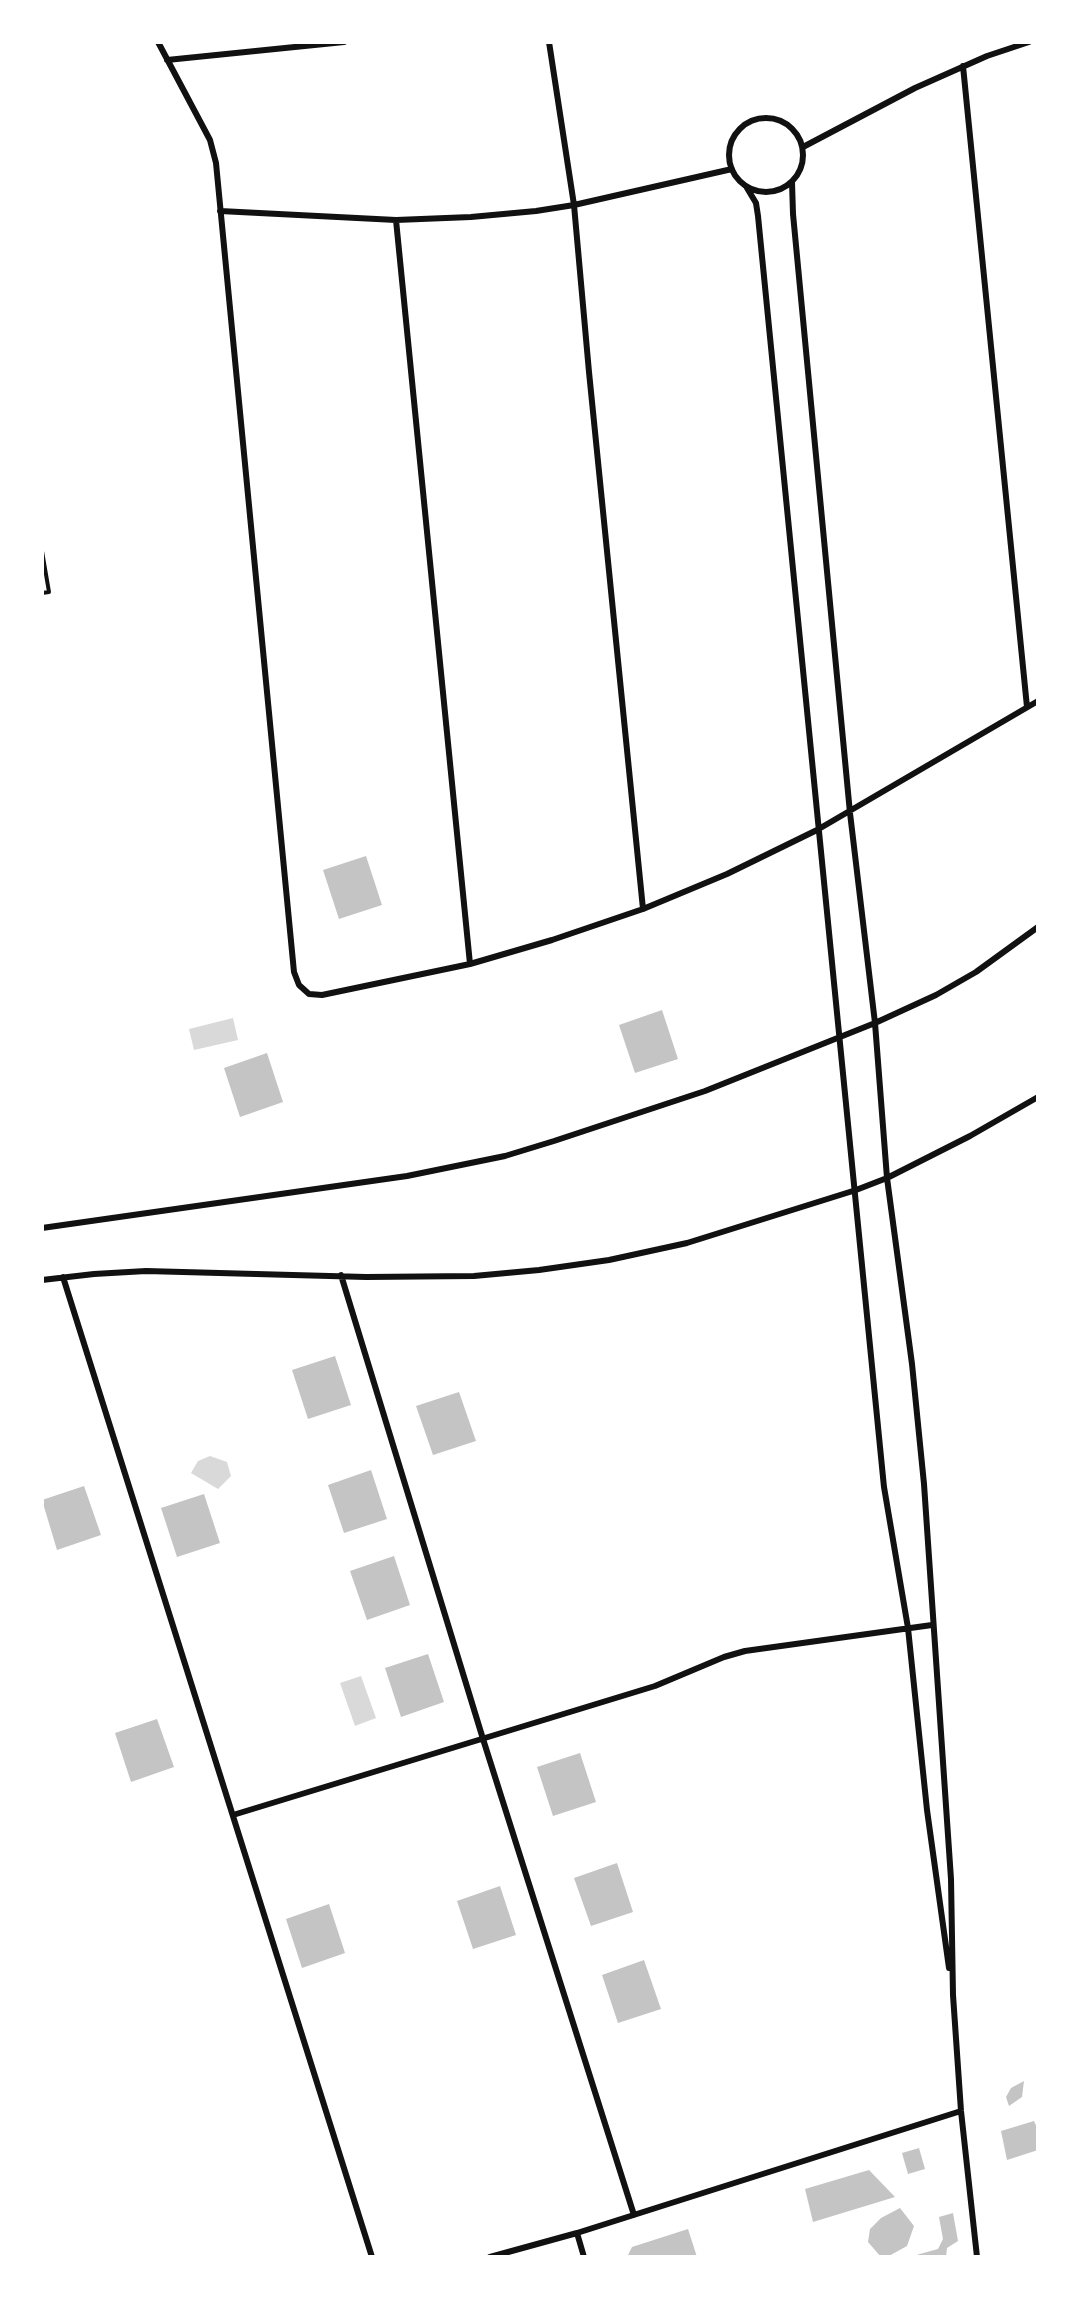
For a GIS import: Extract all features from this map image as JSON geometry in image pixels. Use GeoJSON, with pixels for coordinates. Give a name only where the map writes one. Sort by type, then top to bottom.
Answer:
{"type":"FeatureCollection","features":[{"type":"Feature","properties":{"kind":"street"},"geometry":{"type":"LineString","coordinates":[[158,42],[210,141],[216,162],[294,972],[299,986],[309,994],[322,995],[470,964],[552,940],[643,909],[727,874],[850,813],[1038,701]]}},
{"type":"Feature","properties":{"kind":"street"},"geometry":{"type":"LineString","coordinates":[[167,60],[344,42]]}},
{"type":"Feature","properties":{"kind":"street"},"geometry":{"type":"LineString","coordinates":[[549,42],[574,205],[588,372],[643,909]]}},
{"type":"Feature","properties":{"kind":"street"},"geometry":{"type":"LineString","coordinates":[[803,147],[915,88],[963,66],[1029,42]]}},
{"type":"Feature","properties":{"kind":"street"},"geometry":{"type":"LineString","coordinates":[[963,66],[1027,707]]}},
{"type":"Feature","properties":{"kind":"street"},"geometry":{"type":"LineString","coordinates":[[747,188],[759,192],[771,192],[782,189],[792,182],[802,166],[803,147],[798,135],[790,125],[778,119],[766,117],[753,119],[743,125],[732,140],[729,158],[732,170],[756,203],[758,216],[817,830],[856,1190],[884,1487],[908,1628],[927,1810],[952,1995],[961,2111],[977,2257]]}},
{"type":"Feature","properties":{"kind":"street"},"geometry":{"type":"LineString","coordinates":[[220,211],[396,220],[471,217],[574,205],[732,170]]}},
{"type":"Feature","properties":{"kind":"street"},"geometry":{"type":"LineString","coordinates":[[792,182],[794,225],[850,813],[875,1023],[887,1178],[912,1364],[923,1473],[951,1879],[952,1995]]}},
{"type":"Feature","properties":{"kind":"street"},"geometry":{"type":"LineString","coordinates":[[396,220],[470,964]]}},
{"type":"Feature","properties":{"kind":"street"},"geometry":{"type":"LineString","coordinates":[[42,1228],[407,1176],[505,1156],[664,1106],[875,1023],[936,995],[976,972],[1038,927]]}},
{"type":"Feature","properties":{"kind":"street"},"geometry":{"type":"LineString","coordinates":[[42,1280],[146,1271],[474,1276],[609,1260],[687,1243],[856,1190],[887,1178],[970,1136],[1038,1097]]}},
{"type":"Feature","properties":{"kind":"street"},"geometry":{"type":"LineString","coordinates":[[341,1275],[483,1739],[634,2215]]}},
{"type":"Feature","properties":{"kind":"street"},"geometry":{"type":"LineString","coordinates":[[63,1277],[372,2257]]}},
{"type":"Feature","properties":{"kind":"street"},"geometry":{"type":"LineString","coordinates":[[233,1815],[655,1686],[707,1662],[745,1651],[932,1625]]}},
{"type":"Feature","properties":{"kind":"street"},"geometry":{"type":"LineString","coordinates":[[490,2257],[577,2233],[961,2111]]}},
{"type":"Feature","properties":{"kind":"street"},"geometry":{"type":"LineString","coordinates":[[577,2233],[584,2257]]}},
{"type":"Feature","properties":{"kind":"lane"},"geometry":{"type":"LineString","coordinates":[[42,551],[49,592],[42,593]]}},
{"type":"Feature","properties":{"kind":"shaded area"},"geometry":{"type":"Polygon","coordinates":[[[233,1018],[238,1040],[194,1050],[189,1029],[233,1018]]]}},
{"type":"Feature","properties":{"kind":"shaded area"},"geometry":{"type":"Polygon","coordinates":[[[210,1456],[227,1462],[231,1476],[218,1489],[191,1473],[198,1461],[210,1456]]]}},
{"type":"Feature","properties":{"kind":"shaded area"},"geometry":{"type":"Polygon","coordinates":[[[361,1676],[376,1718],[355,1726],[340,1683],[361,1676]]]}},
{"type":"Feature","properties":{"kind":"building"},"geometry":{"type":"Polygon","coordinates":[[[366,856],[382,905],[339,919],[323,870],[366,856]]]}},
{"type":"Feature","properties":{"kind":"building"},"geometry":{"type":"Polygon","coordinates":[[[662,1010],[678,1059],[635,1073],[619,1025],[662,1010]]]}},
{"type":"Feature","properties":{"kind":"building"},"geometry":{"type":"Polygon","coordinates":[[[267,1053],[283,1102],[240,1117],[224,1068],[267,1053]]]}},
{"type":"Feature","properties":{"kind":"building"},"geometry":{"type":"Polygon","coordinates":[[[335,1356],[351,1405],[308,1419],[292,1370],[335,1356]]]}},
{"type":"Feature","properties":{"kind":"building"},"geometry":{"type":"Polygon","coordinates":[[[459,1392],[476,1441],[433,1455],[416,1406],[459,1392]]]}},
{"type":"Feature","properties":{"kind":"building"},"geometry":{"type":"Polygon","coordinates":[[[371,1470],[387,1519],[344,1533],[328,1485],[371,1470]]]}},
{"type":"Feature","properties":{"kind":"building"},"geometry":{"type":"Polygon","coordinates":[[[84,1486],[101,1535],[57,1550],[42,1500],[84,1486]]]}},
{"type":"Feature","properties":{"kind":"building"},"geometry":{"type":"Polygon","coordinates":[[[204,1494],[220,1543],[177,1557],[161,1508],[204,1494]]]}},
{"type":"Feature","properties":{"kind":"building"},"geometry":{"type":"Polygon","coordinates":[[[394,1556],[410,1605],[367,1620],[350,1571],[394,1556]]]}},
{"type":"Feature","properties":{"kind":"building"},"geometry":{"type":"Polygon","coordinates":[[[428,1654],[444,1702],[401,1717],[385,1668],[428,1654]]]}},
{"type":"Feature","properties":{"kind":"building"},"geometry":{"type":"Polygon","coordinates":[[[157,1719],[174,1767],[131,1782],[115,1733],[157,1719]]]}},
{"type":"Feature","properties":{"kind":"building"},"geometry":{"type":"Polygon","coordinates":[[[580,1753],[596,1802],[553,1816],[537,1767],[580,1753]]]}},
{"type":"Feature","properties":{"kind":"building"},"geometry":{"type":"Polygon","coordinates":[[[617,1863],[633,1912],[591,1926],[574,1878],[617,1863]]]}},
{"type":"Feature","properties":{"kind":"building"},"geometry":{"type":"Polygon","coordinates":[[[500,1886],[516,1935],[473,1949],[457,1901],[500,1886]]]}},
{"type":"Feature","properties":{"kind":"building"},"geometry":{"type":"Polygon","coordinates":[[[329,1904],[345,1953],[302,1968],[286,1919],[329,1904]]]}},
{"type":"Feature","properties":{"kind":"building"},"geometry":{"type":"Polygon","coordinates":[[[644,1960],[661,2009],[618,2023],[602,1975],[644,1960]]]}},
{"type":"Feature","properties":{"kind":"building"},"geometry":{"type":"Polygon","coordinates":[[[1024,2081],[1022,2097],[1009,2106],[1006,2097],[1011,2088],[1024,2081]]]}},
{"type":"Feature","properties":{"kind":"building"},"geometry":{"type":"Polygon","coordinates":[[[1034,2121],[1038,2130],[1038,2150],[1007,2160],[1001,2131],[1034,2121]]]}},
{"type":"Feature","properties":{"kind":"building"},"geometry":{"type":"Polygon","coordinates":[[[919,2148],[925,2169],[908,2174],[902,2153],[919,2148]]]}},
{"type":"Feature","properties":{"kind":"building"},"geometry":{"type":"Polygon","coordinates":[[[869,2170],[895,2197],[813,2222],[805,2189],[869,2170]]]}},
{"type":"Feature","properties":{"kind":"building"},"geometry":{"type":"Polygon","coordinates":[[[900,2208],[914,2226],[907,2246],[887,2257],[881,2257],[868,2242],[870,2229],[881,2218],[900,2208]]]}},
{"type":"Feature","properties":{"kind":"building"},"geometry":{"type":"Polygon","coordinates":[[[953,2213],[958,2241],[947,2248],[946,2257],[909,2257],[938,2249],[943,2239],[939,2217],[953,2213]]]}},
{"type":"Feature","properties":{"kind":"building"},"geometry":{"type":"Polygon","coordinates":[[[688,2229],[697,2257],[627,2257],[632,2247],[688,2229]]]}}]}
